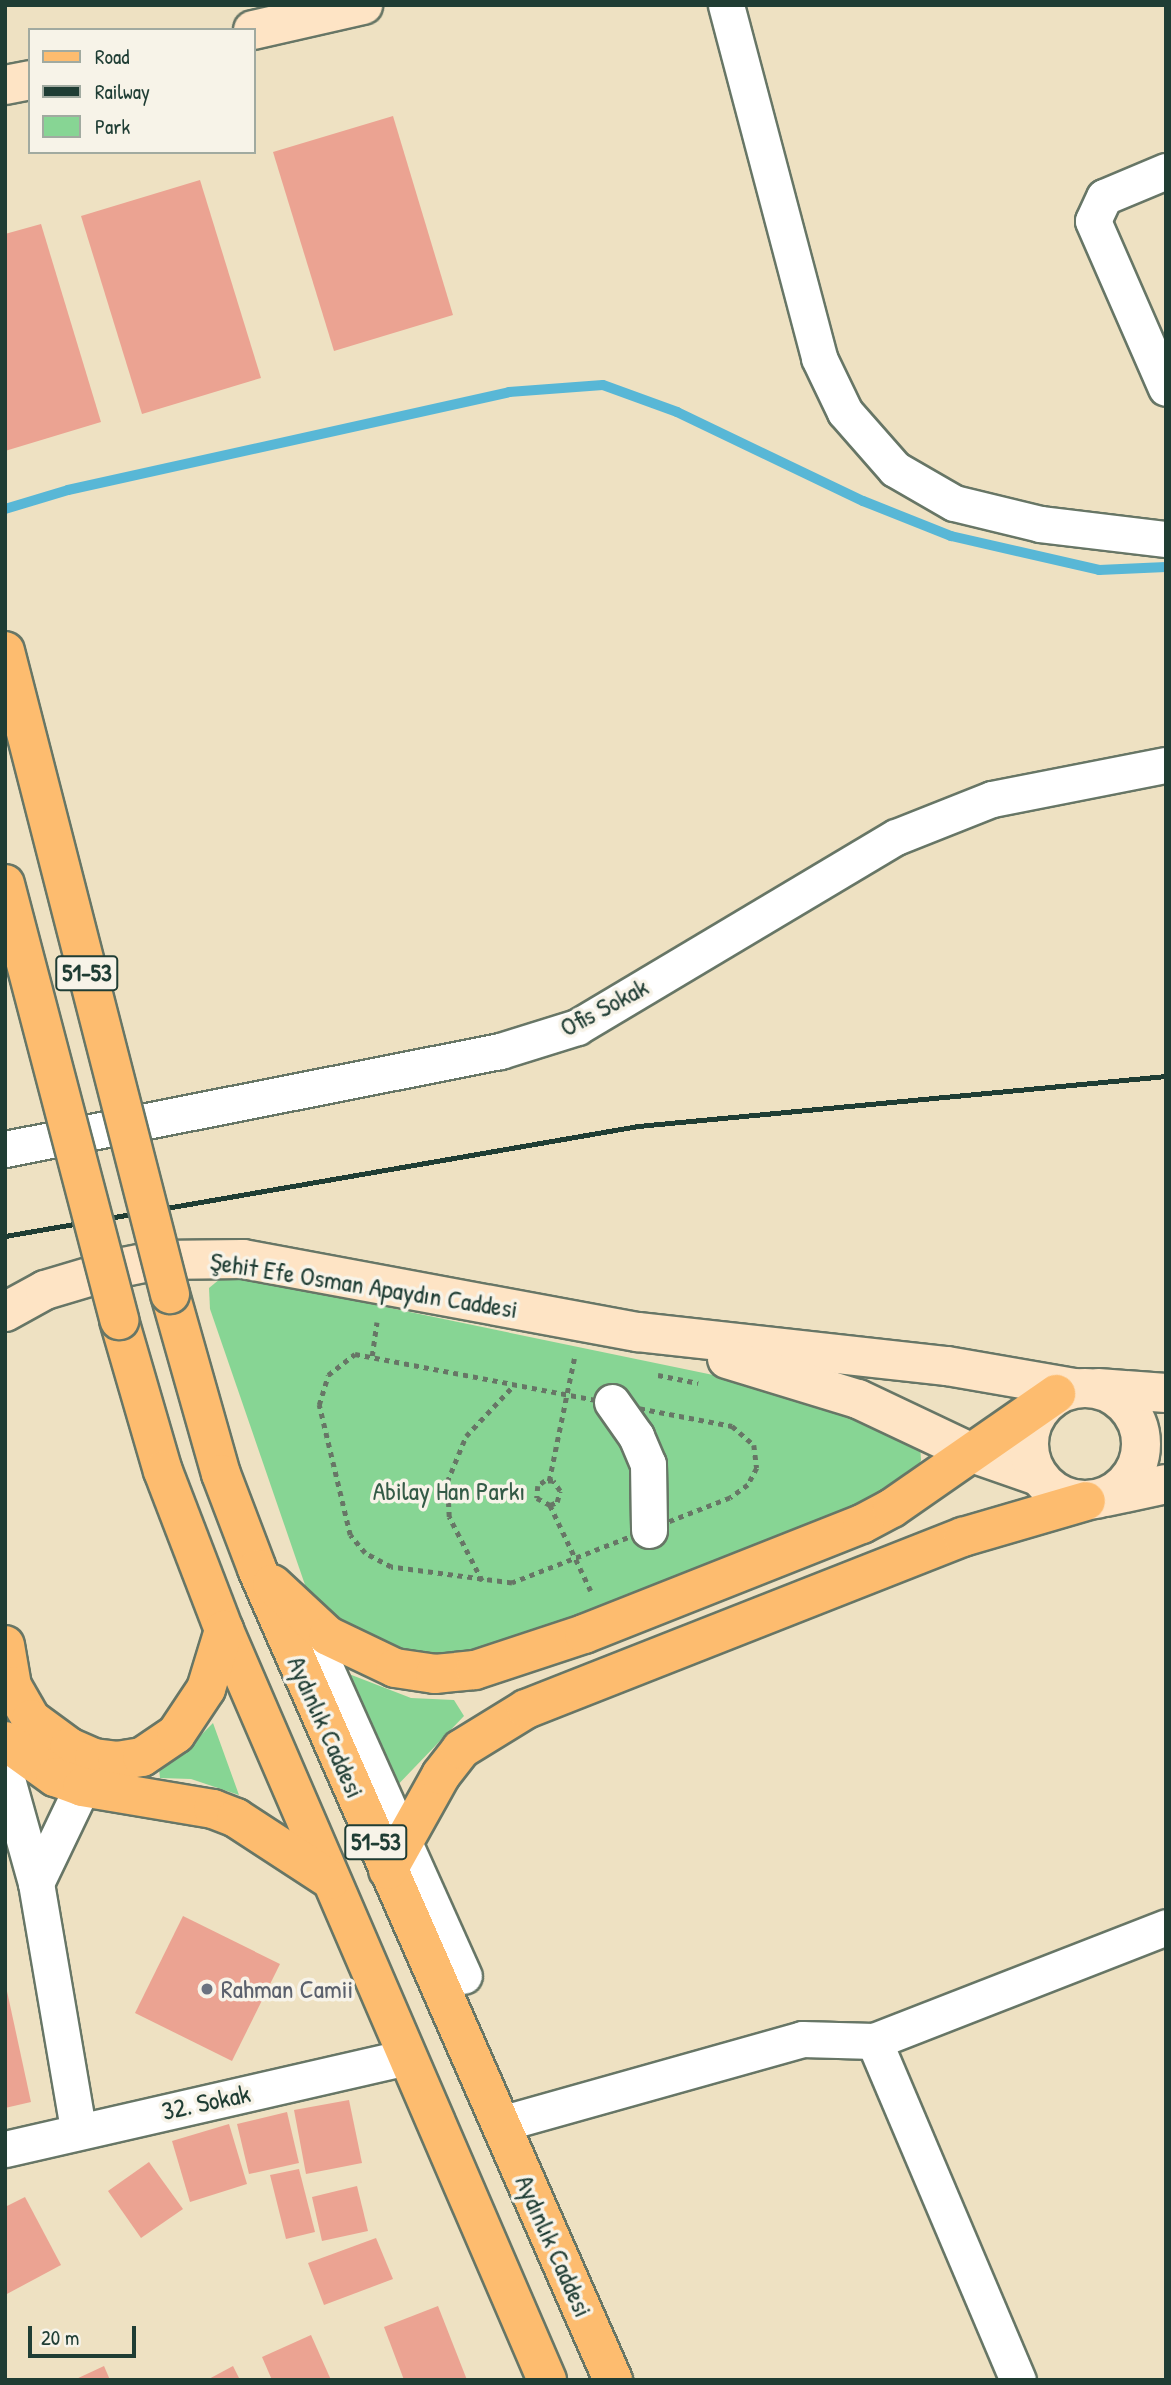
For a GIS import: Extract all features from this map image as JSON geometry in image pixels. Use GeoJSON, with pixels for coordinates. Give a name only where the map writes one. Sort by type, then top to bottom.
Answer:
{"type":"FeatureCollection","features":[{"type":"Feature","properties":{"kind":"main road","name":"Aydınlık Caddesi"},"geometry":{"type":"LineString","coordinates":[[5,651],[170,1294],[221,1474],[282,1587],[397,1857],[500,2124],[613,2380]]}},
{"type":"Feature","properties":{"kind":"main road","name":"Aydınlık Caddesi"},"geometry":{"type":"LineString","coordinates":[[5,884],[119,1320],[163,1471],[224,1630],[547,2380]]}},
{"type":"Feature","properties":{"kind":"main road"},"geometry":{"type":"LineString","coordinates":[[282,1587],[328,1636],[395,1668],[435,1674],[475,1671],[584,1634],[862,1524],[1075,1390]]}},
{"type":"Feature","properties":{"kind":"main road"},"geometry":{"type":"LineString","coordinates":[[397,1857],[441,1775],[461,1749],[526,1709],[963,1537],[1095,1499]]}},
{"type":"Feature","properties":{"kind":"main road"},"geometry":{"type":"LineString","coordinates":[[5,1645],[12,1686],[31,1719],[69,1747],[94,1758],[117,1761],[142,1757],[176,1734],[206,1689],[224,1630]]}},
{"type":"Feature","properties":{"kind":"main road"},"geometry":{"type":"LineString","coordinates":[[5,1741],[55,1777],[82,1787],[213,1809],[236,1818],[331,1880]]}},
{"type":"Feature","properties":{"kind":"street"},"geometry":{"type":"LineString","coordinates":[[256,29],[363,5]]}},
{"type":"Feature","properties":{"kind":"street"},"geometry":{"type":"LineString","coordinates":[[726,5],[819,358],[845,412],[895,468],[954,503],[1040,524],[1166,539]]}},
{"type":"Feature","properties":{"kind":"street"},"geometry":{"type":"LineString","coordinates":[[5,85],[28,80]]}},
{"type":"Feature","properties":{"kind":"street"},"geometry":{"type":"LineString","coordinates":[[1166,171],[1104,197],[1093,220],[1166,388]]}},
{"type":"Feature","properties":{"kind":"street","name":"Ofis Sokak"},"geometry":{"type":"LineString","coordinates":[[5,1149],[500,1051],[577,1027],[896,837],[992,799],[1166,765]]}},
{"type":"Feature","properties":{"kind":"street","name":"Şehit Efe Osman Apaydın Caddesi"},"geometry":{"type":"LineString","coordinates":[[8,1313],[45,1290],[119,1268],[204,1257],[277,1265],[638,1332],[947,1366],[1075,1390]]}},
{"type":"Feature","properties":{"kind":"street","name":"Şehit Efe Osman Apaydın Caddesi"},"geometry":{"type":"LineString","coordinates":[[638,1332],[858,1399],[972,1453],[1038,1476],[1068,1498],[1095,1499]]}},
{"type":"Feature","properties":{"kind":"street"},"geometry":{"type":"LineString","coordinates":[[1038,1476],[1027,1441],[1042,1406],[1075,1390],[1166,1393]]}},
{"type":"Feature","properties":{"kind":"street"},"geometry":{"type":"LineString","coordinates":[[1075,1390],[1126,1405],[1141,1439],[1133,1474],[1095,1499]]}},
{"type":"Feature","properties":{"kind":"street"},"geometry":{"type":"LineString","coordinates":[[611,1402],[636,1436],[648,1464],[649,1530]]}},
{"type":"Feature","properties":{"kind":"street"},"geometry":{"type":"LineString","coordinates":[[1095,1499],[1166,1484]]}},
{"type":"Feature","properties":{"kind":"street"},"geometry":{"type":"LineString","coordinates":[[282,1587],[397,1857],[464,1976]]}},
{"type":"Feature","properties":{"kind":"street"},"geometry":{"type":"LineString","coordinates":[[5,1772],[36,1883],[78,2130]]}},
{"type":"Feature","properties":{"kind":"street"},"geometry":{"type":"LineString","coordinates":[[36,1883],[82,1787]]}},
{"type":"Feature","properties":{"kind":"street"},"geometry":{"type":"LineString","coordinates":[[500,2124],[802,2039],[874,2041],[1166,1927]]}},
{"type":"Feature","properties":{"kind":"street"},"geometry":{"type":"LineString","coordinates":[[874,2041],[1018,2380]]}},
{"type":"Feature","properties":{"kind":"street","name":"32. Sokak"},"geometry":{"type":"LineString","coordinates":[[5,2149],[78,2130],[407,2057]]}},
{"type":"Feature","properties":{"kind":"path"},"geometry":{"type":"LineString","coordinates":[[365,1316],[391,1322]]}},
{"type":"Feature","properties":{"kind":"path"},"geometry":{"type":"LineString","coordinates":[[372,1356],[378,1320]]}},
{"type":"Feature","properties":{"kind":"path"},"geometry":{"type":"LineString","coordinates":[[355,1354],[372,1356],[732,1426],[754,1446],[757,1468],[740,1493],[512,1583],[391,1567],[365,1553],[350,1535],[319,1395],[328,1375],[341,1361],[355,1354]]}},
{"type":"Feature","properties":{"kind":"path"},"geometry":{"type":"LineString","coordinates":[[561,1356],[588,1361]]}},
{"type":"Feature","properties":{"kind":"path"},"geometry":{"type":"LineString","coordinates":[[549,1481],[574,1359]]}},
{"type":"Feature","properties":{"kind":"path"},"geometry":{"type":"LineString","coordinates":[[655,1374],[708,1385]]}},
{"type":"Feature","properties":{"kind":"path"},"geometry":{"type":"LineString","coordinates":[[483,1581],[449,1517],[447,1482],[466,1436],[516,1384]]}},
{"type":"Feature","properties":{"kind":"path"},"geometry":{"type":"LineString","coordinates":[[541,1482],[557,1484],[560,1495],[550,1505],[542,1503],[536,1494],[541,1482]]}},
{"type":"Feature","properties":{"kind":"path"},"geometry":{"type":"LineString","coordinates":[[550,1505],[597,1605]]}},
{"type":"Feature","properties":{"kind":"green space","name":"Abilay Han Parkı"},"geometry":{"type":"Polygon","coordinates":[[[226,1274],[805,1394],[920,1443],[921,1460],[914,1478],[900,1490],[459,1665],[409,1660],[314,1611],[210,1309],[209,1288],[226,1274]]]}},
{"type":"Feature","properties":{"kind":"green space"},"geometry":{"type":"Polygon","coordinates":[[[336,1669],[411,1698],[454,1700],[464,1716],[389,1794],[336,1669]]]}},
{"type":"Feature","properties":{"kind":"green space"},"geometry":{"type":"Polygon","coordinates":[[[213,1723],[239,1795],[191,1779],[160,1778],[159,1769],[180,1756],[213,1723]]]}},
{"type":"Feature","properties":{"kind":"building"},"geometry":{"type":"Polygon","coordinates":[[[393,116],[453,315],[334,351],[273,152],[393,116]]]}},
{"type":"Feature","properties":{"kind":"building"},"geometry":{"type":"Polygon","coordinates":[[[200,180],[261,378],[142,414],[81,216],[200,180]]]}},
{"type":"Feature","properties":{"kind":"building"},"geometry":{"type":"Polygon","coordinates":[[[41,224],[101,422],[5,451],[5,234],[41,224]]]}},
{"type":"Feature","properties":{"kind":"building","name":"Rahman Camii"},"geometry":{"type":"Polygon","coordinates":[[[183,1916],[280,1964],[232,2061],[135,2013],[183,1916]]]}},
{"type":"Feature","properties":{"kind":"building"},"geometry":{"type":"Polygon","coordinates":[[[5,1982],[31,2102],[5,2108],[5,1982]]]}},
{"type":"Feature","properties":{"kind":"building"},"geometry":{"type":"Polygon","coordinates":[[[349,2100],[362,2163],[306,2174],[294,2110],[349,2100]]]}},
{"type":"Feature","properties":{"kind":"building"},"geometry":{"type":"Polygon","coordinates":[[[287,2112],[299,2163],[249,2174],[237,2124],[287,2112]]]}},
{"type":"Feature","properties":{"kind":"building"},"geometry":{"type":"Polygon","coordinates":[[[229,2124],[247,2184],[190,2202],[172,2141],[229,2124]]]}},
{"type":"Feature","properties":{"kind":"building"},"geometry":{"type":"Polygon","coordinates":[[[149,2162],[183,2209],[141,2238],[108,2191],[149,2162]]]}},
{"type":"Feature","properties":{"kind":"building"},"geometry":{"type":"Polygon","coordinates":[[[299,2169],[315,2232],[286,2239],[270,2175],[299,2169]]]}},
{"type":"Feature","properties":{"kind":"building"},"geometry":{"type":"Polygon","coordinates":[[[357,2186],[368,2231],[322,2241],[312,2197],[357,2186]]]}},
{"type":"Feature","properties":{"kind":"building"},"geometry":{"type":"Polygon","coordinates":[[[25,2197],[61,2265],[5,2295],[5,2207],[25,2197]]]}},
{"type":"Feature","properties":{"kind":"building"},"geometry":{"type":"Polygon","coordinates":[[[376,2238],[393,2279],[324,2305],[308,2263],[376,2238]]]}},
{"type":"Feature","properties":{"kind":"building"},"geometry":{"type":"Polygon","coordinates":[[[438,2306],[467,2380],[404,2380],[384,2327],[438,2306]]]}},
{"type":"Feature","properties":{"kind":"building"},"geometry":{"type":"Polygon","coordinates":[[[311,2335],[331,2380],[272,2380],[262,2357],[311,2335]]]}},
{"type":"Feature","properties":{"kind":"building"},"geometry":{"type":"Polygon","coordinates":[[[104,2366],[110,2380],[74,2380],[104,2366]]]}},
{"type":"Feature","properties":{"kind":"building"},"geometry":{"type":"Polygon","coordinates":[[[233,2366],[240,2380],[207,2380],[233,2366]]]}},
{"type":"Feature","properties":{"kind":"waterway"},"geometry":{"type":"LineString","coordinates":[[5,509],[68,490],[509,392],[603,385],[677,412],[863,501],[951,536],[1099,570],[1166,567]]}},
{"type":"Feature","properties":{"kind":"railway"},"geometry":{"type":"LineString","coordinates":[[5,1236],[638,1126],[1166,1076]]}},
{"type":"Feature","properties":{"kind":"place","name":"Rahman Camii"},"geometry":{"type":"Point","coordinates":[207,1989]}}]}
